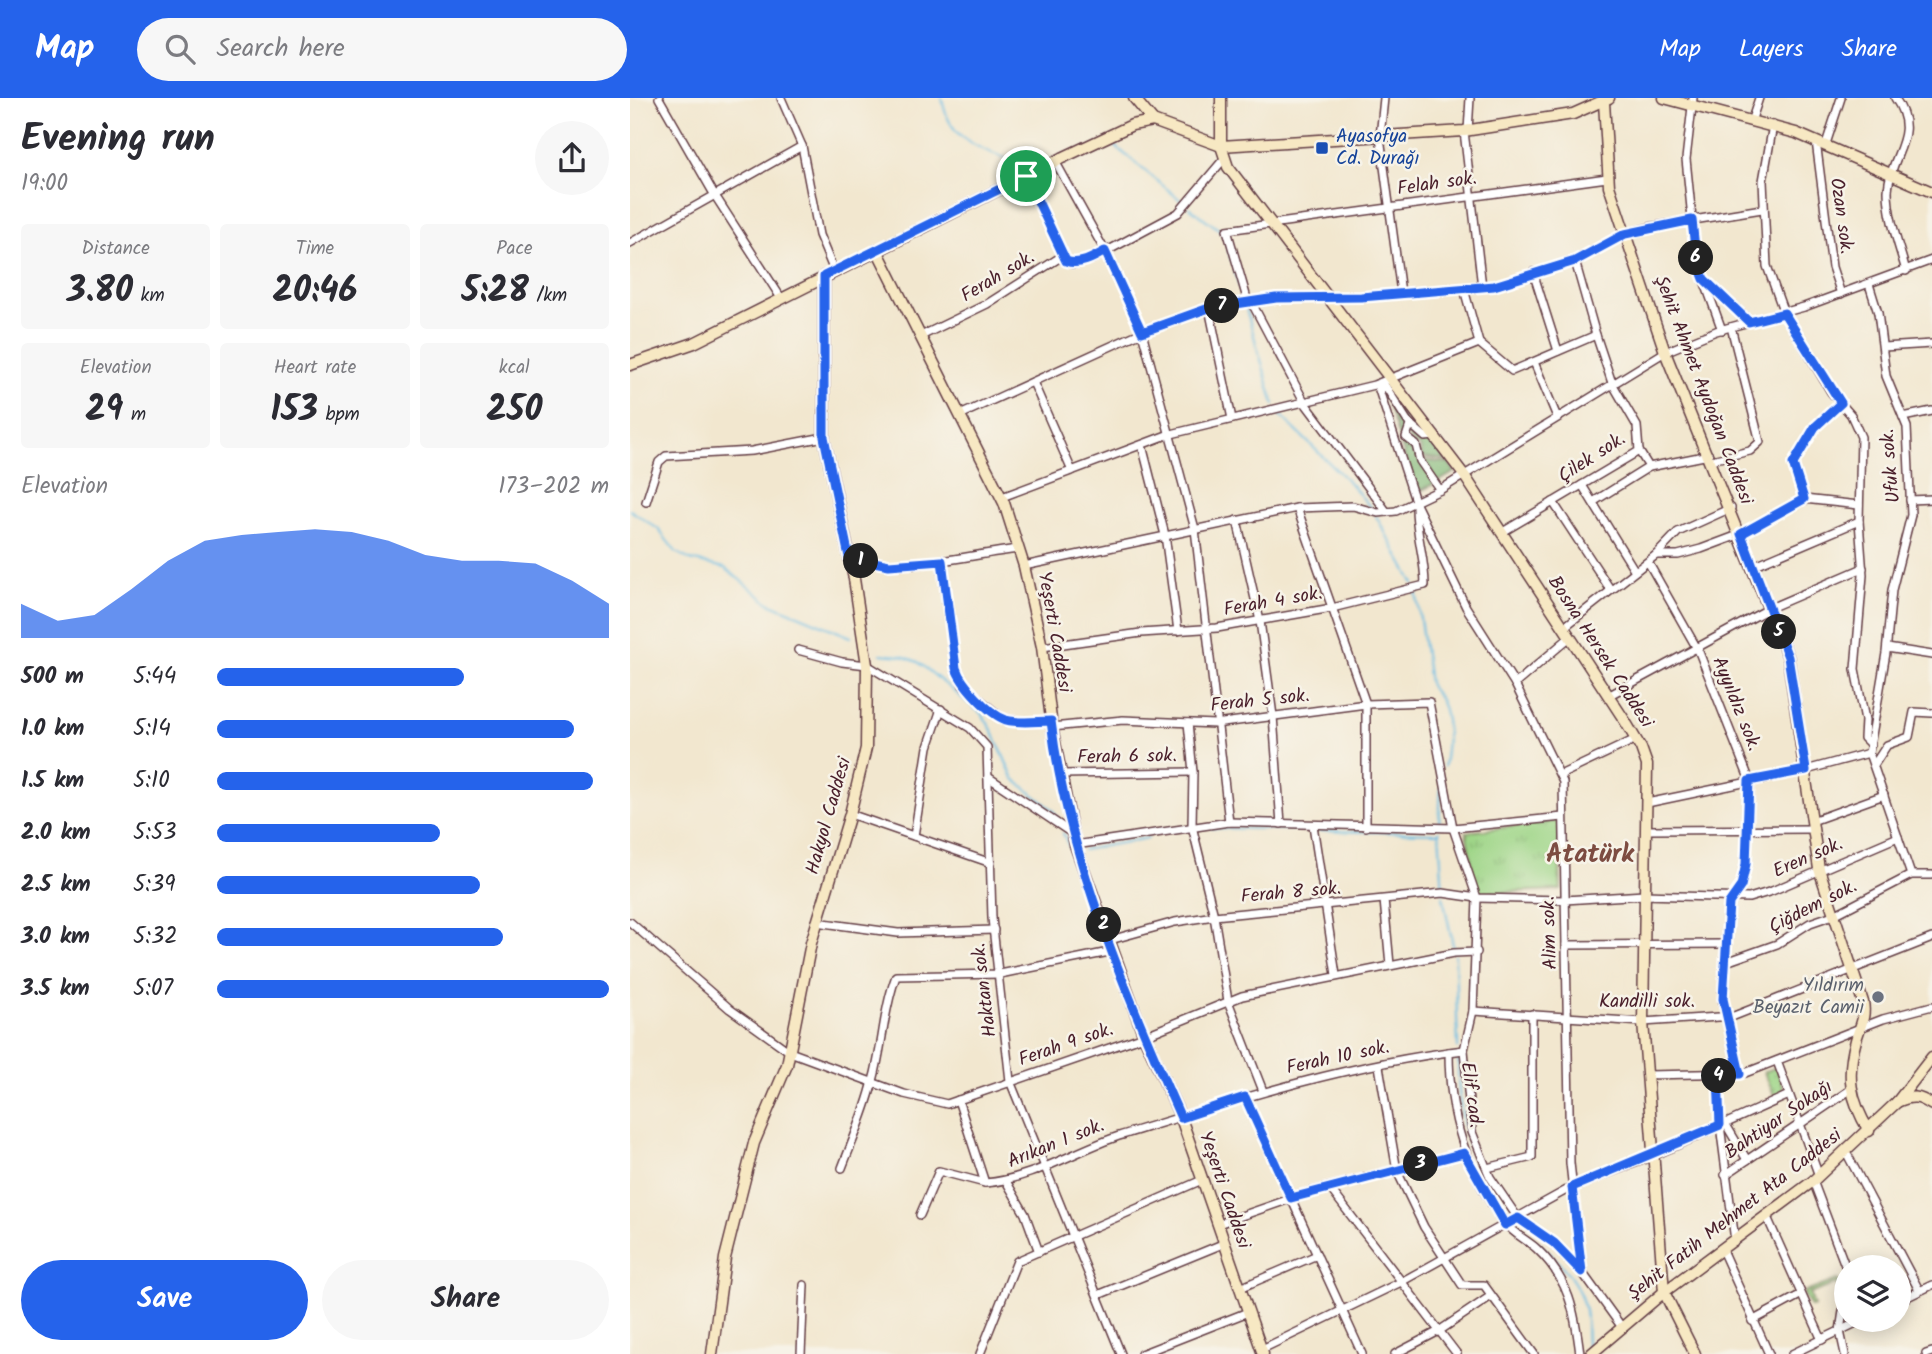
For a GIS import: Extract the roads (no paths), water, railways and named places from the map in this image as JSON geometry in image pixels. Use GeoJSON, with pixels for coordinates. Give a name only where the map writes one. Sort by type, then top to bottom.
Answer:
{"type":"FeatureCollection","features":[{"type":"Feature","properties":{"kind":"street"},"geometry":{"type":"LineString","coordinates":[[659,98],[714,194],[781,298]]}},
{"type":"Feature","properties":{"kind":"street"},"geometry":{"type":"LineString","coordinates":[[781,98],[802,146],[829,274]]}},
{"type":"Feature","properties":{"kind":"street"},"geometry":{"type":"LineString","coordinates":[[1134,98],[1153,121],[1221,146],[1466,131],[1555,118],[1607,100]]}},
{"type":"Feature","properties":{"kind":"street","name":"Bosna Hersek Caddesi"},"geometry":{"type":"LineString","coordinates":[[1221,98],[1223,160],[1464,475],[1636,739],[1647,765],[1643,1021],[1664,1292],[1695,1354]]}},
{"type":"Feature","properties":{"kind":"street"},"geometry":{"type":"LineString","coordinates":[[1384,98],[1380,138],[1401,293]]}},
{"type":"Feature","properties":{"kind":"street"},"geometry":{"type":"LineString","coordinates":[[1470,98],[1466,131],[1482,287]]}},
{"type":"Feature","properties":{"kind":"street"},"geometry":{"type":"LineString","coordinates":[[1664,98],[1692,102],[1773,125],[1821,142],[1932,192]]}},
{"type":"Feature","properties":{"kind":"street"},"geometry":{"type":"LineString","coordinates":[[1752,119],[1759,98]]}},
{"type":"Feature","properties":{"kind":"street"},"geometry":{"type":"LineString","coordinates":[[1821,142],[1841,98]]}},
{"type":"Feature","properties":{"kind":"street"},"geometry":{"type":"LineString","coordinates":[[1895,98],[1904,111],[1907,124],[1891,175],[1889,202],[1906,271]]}},
{"type":"Feature","properties":{"kind":"street","name":"Şehit Ahmet Aydoğan Caddesi"},"geometry":{"type":"LineString","coordinates":[[1607,100],[1608,178],[1625,234],[1665,352],[1731,508],[1770,608],[1793,678],[1819,869],[1836,914],[1865,1012],[1853,1055],[1850,1090],[1856,1110],[1869,1131]]}},
{"type":"Feature","properties":{"kind":"street"},"geometry":{"type":"LineString","coordinates":[[1593,502],[1649,467],[1750,451],[1760,443],[1726,328],[1696,258],[1686,159],[1692,102]]}},
{"type":"Feature","properties":{"kind":"street"},"geometry":{"type":"LineString","coordinates":[[630,365],[694,343],[1055,161],[1132,125],[1153,121]]}},
{"type":"Feature","properties":{"kind":"street"},"geometry":{"type":"LineString","coordinates":[[1773,125],[1766,154],[1762,209],[1767,266],[1784,313],[1841,403],[1852,415],[1861,437],[1859,521],[1863,568],[1855,669],[1865,720],[1864,738],[1870,749],[1911,875],[1932,875]]}},
{"type":"Feature","properties":{"kind":"street","name":"Ozan sok."},"geometry":{"type":"LineString","coordinates":[[1821,142],[1832,267],[1841,294]]}},
{"type":"Feature","properties":{"kind":"street"},"geometry":{"type":"LineString","coordinates":[[630,243],[802,146]]}},
{"type":"Feature","properties":{"kind":"street","name":"Ferah sok."},"geometry":{"type":"LineString","coordinates":[[921,336],[987,304],[1059,258],[1073,264],[1093,259],[1178,213],[1223,160]]}},
{"type":"Feature","properties":{"kind":"street"},"geometry":{"type":"LineString","coordinates":[[1055,161],[1105,251],[1142,332],[1167,435],[1195,529],[1215,724],[1229,822]]}},
{"type":"Feature","properties":{"kind":"street"},"geometry":{"type":"LineString","coordinates":[[1026,176],[1066,261]]}},
{"type":"Feature","properties":{"kind":"street","name":"Felah sok."},"geometry":{"type":"LineString","coordinates":[[1248,302],[1227,230],[1608,178]]}},
{"type":"Feature","properties":{"kind":"street"},"geometry":{"type":"LineString","coordinates":[[960,415],[1142,332],[1209,308],[1248,302],[1482,287],[1575,261],[1625,234],[1762,209]]}},
{"type":"Feature","properties":{"kind":"street","name":"Yeşerti Caddesi"},"geometry":{"type":"LineString","coordinates":[[877,250],[1002,497],[1024,565],[1042,647],[1051,724],[1075,845],[1144,1036],[1181,1118],[1262,1352]]}},
{"type":"Feature","properties":{"kind":"street"},"geometry":{"type":"LineString","coordinates":[[1024,565],[1297,508],[1353,506],[1378,513],[1416,504],[1665,352],[1726,328],[1784,313],[1932,260]]}},
{"type":"Feature","properties":{"kind":"street","name":"Çilek sok."},"geometry":{"type":"LineString","coordinates":[[1501,533],[1639,451],[1637,426],[1612,383],[1575,261]]}},
{"type":"Feature","properties":{"kind":"street"},"geometry":{"type":"LineString","coordinates":[[1533,272],[1558,351]]}},
{"type":"Feature","properties":{"kind":"street","name":"Hakyol Caddesi"},"geometry":{"type":"LineString","coordinates":[[712,1354],[724,1266],[754,1143],[790,1052],[816,922],[850,814],[866,748],[867,665],[849,557],[824,437],[829,274]]}},
{"type":"Feature","properties":{"kind":"street"},"geometry":{"type":"LineString","coordinates":[[1704,279],[1749,322]]}},
{"type":"Feature","properties":{"kind":"street","name":"Ufuk sok."},"geometry":{"type":"LineString","coordinates":[[1869,284],[1883,347],[1886,376],[1907,426],[1911,515],[1892,590],[1887,648],[1870,749]]}},
{"type":"Feature","properties":{"kind":"street"},"geometry":{"type":"LineString","coordinates":[[1464,289],[1479,343],[1512,371],[1596,335]]}},
{"type":"Feature","properties":{"kind":"street"},"geometry":{"type":"LineString","coordinates":[[1248,302],[1254,307],[1305,403],[1387,512]]}},
{"type":"Feature","properties":{"kind":"street"},"geometry":{"type":"LineString","coordinates":[[1209,308],[1232,419]]}},
{"type":"Feature","properties":{"kind":"street"},"geometry":{"type":"LineString","coordinates":[[1002,497],[1167,435],[1378,386],[1479,343]]}},
{"type":"Feature","properties":{"kind":"street"},"geometry":{"type":"LineString","coordinates":[[1883,347],[1932,344]]}},
{"type":"Feature","properties":{"kind":"street"},"geometry":{"type":"LineString","coordinates":[[1534,362],[1557,417]]}},
{"type":"Feature","properties":{"kind":"street"},"geometry":{"type":"LineString","coordinates":[[1033,382],[1072,471]]}},
{"type":"Feature","properties":{"kind":"street"},"geometry":{"type":"LineString","coordinates":[[1378,386],[1386,387],[1410,425],[1425,438],[1435,436]]}},
{"type":"Feature","properties":{"kind":"street"},"geometry":{"type":"LineString","coordinates":[[1378,386],[1416,504]]}},
{"type":"Feature","properties":{"kind":"street"},"geometry":{"type":"LineString","coordinates":[[1804,499],[1793,464],[1815,427],[1841,403]]}},
{"type":"Feature","properties":{"kind":"street"},"geometry":{"type":"LineString","coordinates":[[1903,417],[1932,411]]}},
{"type":"Feature","properties":{"kind":"street"},"geometry":{"type":"LineString","coordinates":[[1410,425],[1406,437],[1416,445],[1420,462],[1440,490]]}},
{"type":"Feature","properties":{"kind":"street"},"geometry":{"type":"LineString","coordinates":[[646,502],[659,462],[666,456],[752,451],[824,437]]}},
{"type":"Feature","properties":{"kind":"street"},"geometry":{"type":"LineString","coordinates":[[1142,445],[1165,535],[1178,631]]}},
{"type":"Feature","properties":{"kind":"street"},"geometry":{"type":"LineString","coordinates":[[1639,451],[1649,467]]}},
{"type":"Feature","properties":{"kind":"street"},"geometry":{"type":"LineString","coordinates":[[1582,485],[1635,571]]}},
{"type":"Feature","properties":{"kind":"street"},"geometry":{"type":"LineString","coordinates":[[1657,555],[1678,555],[1741,534],[1804,499],[1859,505]]}},
{"type":"Feature","properties":{"kind":"street"},"geometry":{"type":"LineString","coordinates":[[1910,500],[1932,499]]}},
{"type":"Feature","properties":{"kind":"street"},"geometry":{"type":"LineString","coordinates":[[1553,502],[1610,589]]}},
{"type":"Feature","properties":{"kind":"street","name":"Ferah 4 sok."},"geometry":{"type":"LineString","coordinates":[[1042,647],[1261,621],[1332,608],[1425,585],[1423,550],[1415,524],[1416,504]]}},
{"type":"Feature","properties":{"kind":"street","name":"Alim sok."},"geometry":{"type":"LineString","coordinates":[[1416,504],[1466,607],[1515,684],[1563,782],[1572,1187],[1582,1272]]}},
{"type":"Feature","properties":{"kind":"street"},"geometry":{"type":"LineString","coordinates":[[1297,508],[1366,704],[1366,827]]}},
{"type":"Feature","properties":{"kind":"street"},"geometry":{"type":"LineString","coordinates":[[1563,628],[1657,555],[1678,532],[1731,508]]}},
{"type":"Feature","properties":{"kind":"street"},"geometry":{"type":"LineString","coordinates":[[1237,520],[1261,621],[1273,716],[1281,824]]}},
{"type":"Feature","properties":{"kind":"street"},"geometry":{"type":"LineString","coordinates":[[1753,566],[1859,521]]}},
{"type":"Feature","properties":{"kind":"street"},"geometry":{"type":"LineString","coordinates":[[849,557],[889,565],[942,561],[1019,549]]}},
{"type":"Feature","properties":{"kind":"street","name":"Ferah 5 sok."},"geometry":{"type":"LineString","coordinates":[[942,561],[956,668],[960,680],[1003,719],[1051,724],[1123,720],[1215,724],[1366,704],[1429,702],[1453,828]]}},
{"type":"Feature","properties":{"kind":"street","name":"Ayyıldız sok."},"geometry":{"type":"LineString","coordinates":[[1648,562],[1697,648],[1749,781],[1746,864],[1741,886],[1729,903],[1723,999],[1740,1074]]}},
{"type":"Feature","properties":{"kind":"street"},"geometry":{"type":"LineString","coordinates":[[1608,696],[1770,608],[1863,568]]}},
{"type":"Feature","properties":{"kind":"street"},"geometry":{"type":"LineString","coordinates":[[1515,684],[1570,638]]}},
{"type":"Feature","properties":{"kind":"street"},"geometry":{"type":"LineString","coordinates":[[1887,648],[1932,655]]}},
{"type":"Feature","properties":{"kind":"street","name":"Haktan sok."},"geometry":{"type":"LineString","coordinates":[[798,650],[867,665],[970,728],[987,747],[994,930],[1010,1081],[1121,1354]]}},
{"type":"Feature","properties":{"kind":"street"},"geometry":{"type":"LineString","coordinates":[[914,836],[928,747],[941,709]]}},
{"type":"Feature","properties":{"kind":"street"},"geometry":{"type":"LineString","coordinates":[[1874,765],[1887,745],[1909,737],[1914,712],[1932,713]]}},
{"type":"Feature","properties":{"kind":"street"},"geometry":{"type":"LineString","coordinates":[[1188,723],[1193,772],[1192,826],[1214,916],[1228,1000],[1263,1091]]}},
{"type":"Feature","properties":{"kind":"street"},"geometry":{"type":"LineString","coordinates":[[1560,775],[1636,739]]}},
{"type":"Feature","properties":{"kind":"street"},"geometry":{"type":"LineString","coordinates":[[1647,803],[1806,770],[1870,749]]}},
{"type":"Feature","properties":{"kind":"street","name":"Ferah 6 sok."},"geometry":{"type":"LineString","coordinates":[[1061,774],[1193,772]]}},
{"type":"Feature","properties":{"kind":"street"},"geometry":{"type":"LineString","coordinates":[[989,777],[1073,834]]}},
{"type":"Feature","properties":{"kind":"street"},"geometry":{"type":"LineString","coordinates":[[1646,830],[1748,830],[1812,825],[1884,795]]}},
{"type":"Feature","properties":{"kind":"street"},"geometry":{"type":"LineString","coordinates":[[850,814],[991,863]]}},
{"type":"Feature","properties":{"kind":"street"},"geometry":{"type":"LineString","coordinates":[[1075,845],[1229,822],[1453,828],[1563,817]]}},
{"type":"Feature","properties":{"kind":"street"},"geometry":{"type":"LineString","coordinates":[[1313,825],[1336,975]]}},
{"type":"Feature","properties":{"kind":"street"},"geometry":{"type":"LineString","coordinates":[[1453,828],[1477,898],[1473,1011],[1465,1051]]}},
{"type":"Feature","properties":{"kind":"street","name":"Eren sok."},"geometry":{"type":"LineString","coordinates":[[1564,900],[1644,895],[1734,895],[1749,898],[1772,891],[1898,837]]}},
{"type":"Feature","properties":{"kind":"street","name":"Çiğdem sok."},"geometry":{"type":"LineString","coordinates":[[1726,962],[1777,944],[1810,923],[1836,914],[1911,875]]}},
{"type":"Feature","properties":{"kind":"street","name":"Ferah 8 sok."},"geometry":{"type":"LineString","coordinates":[[1110,940],[1175,922],[1214,916],[1443,893],[1477,898],[1564,900]]}},
{"type":"Feature","properties":{"kind":"street"},"geometry":{"type":"LineString","coordinates":[[1384,900],[1390,964]]}},
{"type":"Feature","properties":{"kind":"street","name":"Ferah 9 sok."},"geometry":{"type":"LineString","coordinates":[[630,922],[667,957],[730,1009],[790,1052],[904,1094],[947,1104],[1144,1036],[1228,1000],[1390,964],[1454,953],[1477,953]]}},
{"type":"Feature","properties":{"kind":"street"},"geometry":{"type":"LineString","coordinates":[[816,922],[898,933],[994,930]]}},
{"type":"Feature","properties":{"kind":"street","name":"Kandilli sok."},"geometry":{"type":"LineString","coordinates":[[1473,1011],[1643,1021],[1725,1017],[1932,938]]}},
{"type":"Feature","properties":{"kind":"street"},"geometry":{"type":"LineString","coordinates":[[1566,945],[1727,944]]}},
{"type":"Feature","properties":{"kind":"street"},"geometry":{"type":"LineString","coordinates":[[842,1168],[873,1083],[882,1040],[885,1005],[896,976],[1000,974],[1114,951]]}},
{"type":"Feature","properties":{"kind":"street"},"geometry":{"type":"LineString","coordinates":[[1647,1075],[1740,1074],[1898,1014],[1932,1006]]}},
{"type":"Feature","properties":{"kind":"street"},"geometry":{"type":"LineString","coordinates":[[1487,1168],[1532,1157],[1532,1014]]}},
{"type":"Feature","properties":{"kind":"street","name":"Ferah 10 sok."},"geometry":{"type":"LineString","coordinates":[[1181,1118],[1263,1091],[1378,1066],[1465,1051]]}},
{"type":"Feature","properties":{"kind":"street","name":"Elif cad."},"geometry":{"type":"LineString","coordinates":[[1465,1051],[1472,1132],[1487,1168],[1518,1218],[1554,1243],[1582,1272],[1621,1326]]}},
{"type":"Feature","properties":{"kind":"street","name":"Elif cad."},"geometry":{"type":"LineString","coordinates":[[1449,1052],[1449,1078],[1464,1153],[1505,1225],[1550,1261],[1566,1283],[1575,1312],[1580,1354]]}},
{"type":"Feature","properties":{"kind":"street","name":"Şehit Fatih Mehmet Ata Caddesi"},"geometry":{"type":"LineString","coordinates":[[1591,1354],[1621,1326],[1767,1217],[1846,1152],[1897,1102],[1932,1057]]}},
{"type":"Feature","properties":{"kind":"street"},"geometry":{"type":"LineString","coordinates":[[1777,1061],[1842,1255]]}},
{"type":"Feature","properties":{"kind":"street"},"geometry":{"type":"LineString","coordinates":[[1378,1066],[1396,1170],[1424,1227],[1462,1285],[1484,1285],[1534,1354]]}},
{"type":"Feature","properties":{"kind":"street"},"geometry":{"type":"LineString","coordinates":[[1718,1075],[1725,1175],[1735,1241]]}},
{"type":"Feature","properties":{"kind":"street","name":"Bahtiyar Sokağı"},"geometry":{"type":"LineString","coordinates":[[1725,1175],[1850,1090]]}},
{"type":"Feature","properties":{"kind":"street"},"geometry":{"type":"LineString","coordinates":[[1262,1352],[1401,1282],[1572,1187],[1653,1156],[1789,1095]]}},
{"type":"Feature","properties":{"kind":"street"},"geometry":{"type":"LineString","coordinates":[[1897,1102],[1912,1096],[1921,1097],[1932,1105]]}},
{"type":"Feature","properties":{"kind":"street"},"geometry":{"type":"LineString","coordinates":[[1245,1097],[1362,1354]]}},
{"type":"Feature","properties":{"kind":"street","name":"Arıkan 1 sok."},"geometry":{"type":"LineString","coordinates":[[958,1100],[985,1183],[1006,1181],[1116,1138],[1181,1118]]}},
{"type":"Feature","properties":{"kind":"street"},"geometry":{"type":"LineString","coordinates":[[1722,1124],[1747,1160]]}},
{"type":"Feature","properties":{"kind":"street"},"geometry":{"type":"LineString","coordinates":[[1846,1152],[1919,1290]]}},
{"type":"Feature","properties":{"kind":"street"},"geometry":{"type":"LineString","coordinates":[[1218,1224],[1329,1187],[1464,1153]]}},
{"type":"Feature","properties":{"kind":"street"},"geometry":{"type":"LineString","coordinates":[[920,1215],[937,1172],[944,1171],[985,1183]]}},
{"type":"Feature","properties":{"kind":"street"},"geometry":{"type":"LineString","coordinates":[[980,1354],[1017,1261],[1202,1180]]}},
{"type":"Feature","properties":{"kind":"street"},"geometry":{"type":"LineString","coordinates":[[1006,1181],[1024,1214],[1039,1251]]}},
{"type":"Feature","properties":{"kind":"street"},"geometry":{"type":"LineString","coordinates":[[1329,1187],[1457,1354]]}},
{"type":"Feature","properties":{"kind":"street"},"geometry":{"type":"LineString","coordinates":[[1767,1217],[1822,1340]]}},
{"type":"Feature","properties":{"kind":"street"},"geometry":{"type":"LineString","coordinates":[[1098,1295],[1225,1243]]}},
{"type":"Feature","properties":{"kind":"street"},"geometry":{"type":"LineString","coordinates":[[1723,1250],[1752,1321],[1769,1354]]}},
{"type":"Feature","properties":{"kind":"street"},"geometry":{"type":"LineString","coordinates":[[1240,1288],[1317,1255]]}},
{"type":"Feature","properties":{"kind":"street"},"geometry":{"type":"LineString","coordinates":[[802,1354],[804,1285]]}},
{"type":"Feature","properties":{"kind":"street"},"geometry":{"type":"LineString","coordinates":[[1911,1294],[1932,1285]]}},
{"type":"Feature","properties":{"kind":"street"},"geometry":{"type":"LineString","coordinates":[[1752,1321],[1800,1295]]}},
{"type":"Feature","properties":{"kind":"street"},"geometry":{"type":"LineString","coordinates":[[1395,1354],[1439,1331],[1492,1296]]}},
{"type":"Feature","properties":{"kind":"street"},"geometry":{"type":"LineString","coordinates":[[1141,1354],[1248,1312]]}},
{"type":"Feature","properties":{"kind":"street"},"geometry":{"type":"LineString","coordinates":[[1792,1354],[1838,1332]]}},
{"type":"Feature","properties":{"kind":"street"},"geometry":{"type":"LineString","coordinates":[[1840,1332],[1845,1354]]}},
{"type":"Feature","properties":{"kind":"street"},"geometry":{"type":"LineString","coordinates":[[1926,1354],[1932,1353]]}},
{"type":"Feature","properties":{"kind":"waterway"},"geometry":{"type":"LineString","coordinates":[[942,98],[950,122],[963,138],[1005,158]]}},
{"type":"Feature","properties":{"kind":"waterway"},"geometry":{"type":"LineString","coordinates":[[1109,141],[1184,203]]}},
{"type":"Feature","properties":{"kind":"waterway"},"geometry":{"type":"LineString","coordinates":[[1189,207],[1220,230],[1225,238],[1243,299]]}},
{"type":"Feature","properties":{"kind":"waterway"},"geometry":{"type":"LineString","coordinates":[[1246,309],[1274,404]]}},
{"type":"Feature","properties":{"kind":"waterway"},"geometry":{"type":"LineString","coordinates":[[1279,414],[1350,483],[1371,508]]}},
{"type":"Feature","properties":{"kind":"waterway"},"geometry":{"type":"LineString","coordinates":[[630,510],[658,529],[676,552],[690,560],[725,568],[769,603],[851,637]]}},
{"type":"Feature","properties":{"kind":"waterway"},"geometry":{"type":"LineString","coordinates":[[1376,516],[1414,584]]}},
{"type":"Feature","properties":{"kind":"waterway"},"geometry":{"type":"LineString","coordinates":[[1416,590],[1429,683],[1440,699],[1446,717],[1444,766]]}},
{"type":"Feature","properties":{"kind":"waterway"},"geometry":{"type":"LineString","coordinates":[[881,654],[902,656],[918,662],[982,714],[1013,778],[1053,810],[1058,820]]}},
{"type":"Feature","properties":{"kind":"waterway"},"geometry":{"type":"LineString","coordinates":[[1439,825],[1441,786]]}},
{"type":"Feature","properties":{"kind":"waterway"},"geometry":{"type":"LineString","coordinates":[[1211,828],[1310,830]]}},
{"type":"Feature","properties":{"kind":"waterway"},"geometry":{"type":"LineString","coordinates":[[1318,831],[1438,833]]}},
{"type":"Feature","properties":{"kind":"waterway"},"geometry":{"type":"LineString","coordinates":[[1439,831],[1443,892]]}},
{"type":"Feature","properties":{"kind":"waterway"},"geometry":{"type":"LineString","coordinates":[[1063,833],[1070,849]]}},
{"type":"Feature","properties":{"kind":"waterway"},"geometry":{"type":"LineString","coordinates":[[1083,850],[1148,838]]}},
{"type":"Feature","properties":{"kind":"waterway"},"geometry":{"type":"LineString","coordinates":[[1443,897],[1454,950]]}},
{"type":"Feature","properties":{"kind":"waterway"},"geometry":{"type":"LineString","coordinates":[[1455,955],[1458,1048]]}},
{"type":"Feature","properties":{"kind":"waterway"},"geometry":{"type":"LineString","coordinates":[[1458,1058],[1460,1100],[1469,1144],[1485,1185],[1509,1220]]}},
{"type":"Feature","properties":{"kind":"waterway"},"geometry":{"type":"LineString","coordinates":[[1514,1223],[1556,1259],[1573,1280],[1585,1311],[1588,1350]]}},
{"type":"Feature","properties":{"kind":"place","name":"Ayasofya Cd. Durağı"},"geometry":{"type":"Point","coordinates":[1322,148]}},
{"type":"Feature","properties":{"kind":"place","name":"Yıldırım Beyazıt Camii"},"geometry":{"type":"Point","coordinates":[1878,997]}},
{"type":"Feature","properties":{"kind":"district","name":"Atatürk"},"geometry":{"type":"Point","coordinates":[1590,855]}}]}
